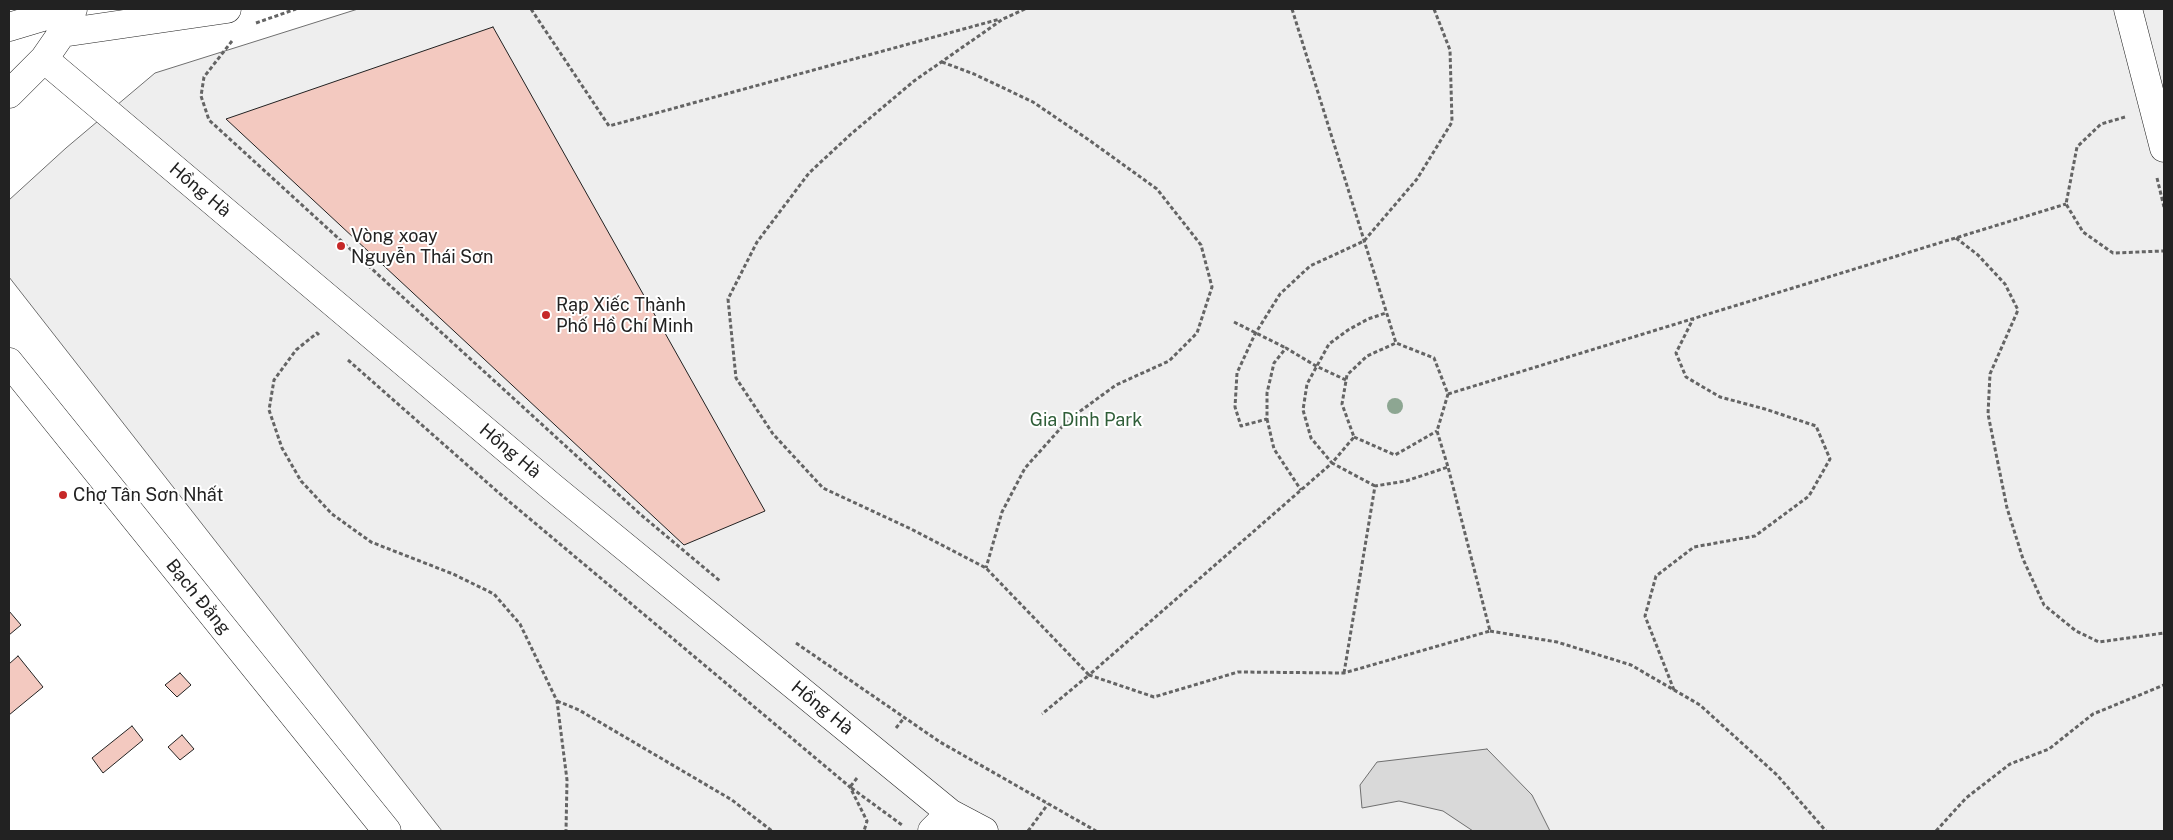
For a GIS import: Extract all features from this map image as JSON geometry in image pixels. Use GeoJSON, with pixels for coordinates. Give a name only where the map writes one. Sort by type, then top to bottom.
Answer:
{"type":"FeatureCollection","features":[{"type":"Feature","properties":{"kind":"main road"},"geometry":{"type":"LineString","coordinates":[[9,27],[68,17],[228,9]]}},
{"type":"Feature","properties":{"kind":"main road"},"geometry":{"type":"LineString","coordinates":[[2128,9],[2160,160]]}},
{"type":"Feature","properties":{"kind":"main road"},"geometry":{"type":"LineString","coordinates":[[9,94],[44,59],[68,17]]}},
{"type":"Feature","properties":{"kind":"main road","name":"Hồng Hà"},"geometry":{"type":"LineString","coordinates":[[44,59],[552,487],[941,822],[984,831]]}},
{"type":"Feature","properties":{"kind":"main road","name":"Bạch Đằng"},"geometry":{"type":"LineString","coordinates":[[9,362],[387,831]]}},
{"type":"Feature","properties":{"kind":"path"},"geometry":{"type":"LineString","coordinates":[[251,25],[296,9]]}},
{"type":"Feature","properties":{"kind":"path"},"geometry":{"type":"LineString","coordinates":[[531,9],[609,126],[1003,19],[1025,9]]}},
{"type":"Feature","properties":{"kind":"path"},"geometry":{"type":"LineString","coordinates":[[1292,9],[1396,344]]}},
{"type":"Feature","properties":{"kind":"path"},"geometry":{"type":"LineString","coordinates":[[1267,419],[1241,426],[1235,407],[1238,373],[1255,334],[1280,294],[1310,266],[1364,241],[1417,179],[1452,122],[1450,50],[1434,9]]}},
{"type":"Feature","properties":{"kind":"path"},"geometry":{"type":"LineString","coordinates":[[1003,19],[914,81],[808,173],[757,242],[728,299],[736,378],[773,434],[823,488],[911,529],[986,568],[1089,675],[1154,697],[1238,672],[1344,673],[1490,631],[1557,642],[1631,665],[1700,705],[1777,775],[1826,831]]}},
{"type":"Feature","properties":{"kind":"path"},"geometry":{"type":"LineString","coordinates":[[236,35],[204,77],[201,96],[209,120],[640,514],[724,584]]}},
{"type":"Feature","properties":{"kind":"path"},"geometry":{"type":"LineString","coordinates":[[942,62],[974,74],[1033,102],[1156,189],[1201,245],[1212,287],[1197,333],[1169,361],[1116,385],[1068,420],[1026,468],[1002,512],[986,568]]}},
{"type":"Feature","properties":{"kind":"path"},"geometry":{"type":"LineString","coordinates":[[2129,116],[2101,124],[2076,147],[2066,204],[2083,232],[2114,253],[2164,250]]}},
{"type":"Feature","properties":{"kind":"path"},"geometry":{"type":"LineString","coordinates":[[2160,160],[2164,207]]}},
{"type":"Feature","properties":{"kind":"path"},"geometry":{"type":"LineString","coordinates":[[1448,394],[2066,204]]}},
{"type":"Feature","properties":{"kind":"path"},"geometry":{"type":"LineString","coordinates":[[1956,238],[1978,255],[2005,284],[2018,310],[1990,374],[1988,414],[2007,508],[2023,559],[2044,606],[2076,631],[2099,642],[2164,633]]}},
{"type":"Feature","properties":{"kind":"path"},"geometry":{"type":"LineString","coordinates":[[1386,313],[1368,319],[1348,330],[1329,344],[1307,384],[1303,410],[1311,438],[1332,463],[1376,486],[1406,481],[1448,467]]}},
{"type":"Feature","properties":{"kind":"path"},"geometry":{"type":"LineString","coordinates":[[1674,690],[1645,616],[1656,576],[1694,547],[1755,536],[1809,496],[1830,460],[1816,426],[1765,409],[1720,397],[1686,377],[1676,353],[1694,318]]}},
{"type":"Feature","properties":{"kind":"path"},"geometry":{"type":"LineString","coordinates":[[1234,322],[1346,380]]}},
{"type":"Feature","properties":{"kind":"path"},"geometry":{"type":"LineString","coordinates":[[324,339],[317,333],[296,350],[274,380],[269,410],[282,448],[301,481],[332,514],[371,542],[453,574],[494,594],[520,624],[557,701],[567,780],[566,831]]}},
{"type":"Feature","properties":{"kind":"path"},"geometry":{"type":"LineString","coordinates":[[1437,431],[1395,455],[1354,437],[1342,404],[1348,375],[1367,356],[1396,344],[1434,358],[1448,394],[1437,431],[1490,631]]}},
{"type":"Feature","properties":{"kind":"path"},"geometry":{"type":"LineString","coordinates":[[1286,348],[1274,363],[1267,393],[1267,419],[1274,450],[1301,490]]}},
{"type":"Feature","properties":{"kind":"path"},"geometry":{"type":"LineString","coordinates":[[346,358],[499,493],[850,787],[903,826]]}},
{"type":"Feature","properties":{"kind":"path"},"geometry":{"type":"LineString","coordinates":[[1042,714],[1332,463],[1354,437]]}},
{"type":"Feature","properties":{"kind":"path"},"geometry":{"type":"LineString","coordinates":[[1344,673],[1376,486]]}},
{"type":"Feature","properties":{"kind":"path"},"geometry":{"type":"LineString","coordinates":[[790,639],[940,742],[1096,831]]}},
{"type":"Feature","properties":{"kind":"path"},"geometry":{"type":"LineString","coordinates":[[1936,831],[1966,798],[2010,764],[2049,749],[2093,714],[2164,685]]}},
{"type":"Feature","properties":{"kind":"path"},"geometry":{"type":"LineString","coordinates":[[557,701],[579,710],[732,800],[772,831]]}},
{"type":"Feature","properties":{"kind":"path"},"geometry":{"type":"LineString","coordinates":[[850,787],[867,821],[864,831]]}},
{"type":"Feature","properties":{"kind":"path"},"geometry":{"type":"LineString","coordinates":[[1028,831],[1048,804]]}},
{"type":"Feature","properties":{"kind":"green space","name":"Gia Dinh Park"},"geometry":{"type":"Polygon","coordinates":[[[358,9],[2164,9],[2164,831],[442,831],[9,277],[9,200],[66,148],[155,73],[358,9]]]}},
{"type":"Feature","properties":{"kind":"shaded area"},"geometry":{"type":"Polygon","coordinates":[[[1487,749],[1532,795],[1550,831],[1473,831],[1443,811],[1399,801],[1362,808],[1360,785],[1377,762],[1487,749]]]}},
{"type":"Feature","properties":{"kind":"building","name":"Rạp Xiếc Thành Phố Hồ Chí Minh"},"geometry":{"type":"Polygon","coordinates":[[[493,27],[765,511],[684,545],[226,119],[493,27]]]}},
{"type":"Feature","properties":{"kind":"building"},"geometry":{"type":"Polygon","coordinates":[[[9,611],[21,625],[9,635],[9,611]]]}},
{"type":"Feature","properties":{"kind":"building"},"geometry":{"type":"Polygon","coordinates":[[[18,656],[43,687],[9,715],[9,664],[18,656]]]}},
{"type":"Feature","properties":{"kind":"building"},"geometry":{"type":"Polygon","coordinates":[[[180,673],[191,685],[177,697],[165,685],[180,673]]]}},
{"type":"Feature","properties":{"kind":"building"},"geometry":{"type":"Polygon","coordinates":[[[132,726],[143,740],[103,773],[92,758],[132,726]]]}},
{"type":"Feature","properties":{"kind":"building"},"geometry":{"type":"Polygon","coordinates":[[[182,735],[194,749],[180,760],[168,747],[182,735]]]}},
{"type":"Feature","properties":{"kind":"place","name":"Vòng xoay Nguyễn Thái Sơn"},"geometry":{"type":"Point","coordinates":[341,246]}},
{"type":"Feature","properties":{"kind":"place","name":"Rạp Xiếc Thành Phố Hồ Chí Minh"},"geometry":{"type":"Point","coordinates":[546,315]}},
{"type":"Feature","properties":{"kind":"place","name":"Chợ Tân Sơn Nhất"},"geometry":{"type":"Point","coordinates":[63,495]}}]}
